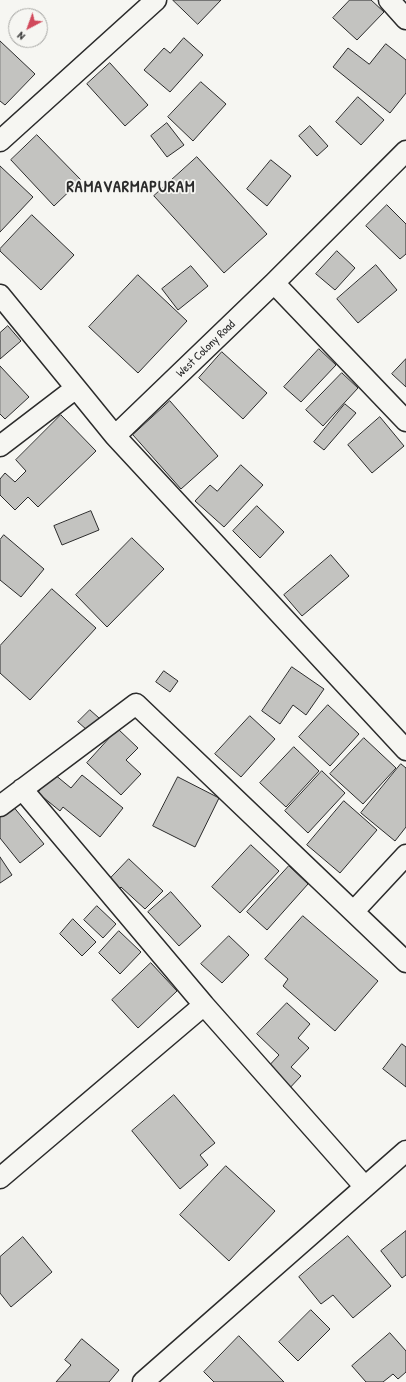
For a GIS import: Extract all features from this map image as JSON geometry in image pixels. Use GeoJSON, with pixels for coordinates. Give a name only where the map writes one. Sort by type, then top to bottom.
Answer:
{"type":"FeatureCollection","features":[{"type":"Feature","properties":{"kind":"street"},"geometry":{"type":"LineString","coordinates":[[0,141],[156,0]]}},
{"type":"Feature","properties":{"kind":"street"},"geometry":{"type":"LineString","coordinates":[[389,0],[406,19]]}},
{"type":"Feature","properties":{"kind":"street","name":"West Colony Road"},"geometry":{"type":"LineString","coordinates":[[115,436],[274,283],[406,151]]}},
{"type":"Feature","properties":{"kind":"street"},"geometry":{"type":"LineString","coordinates":[[274,283],[406,421]]}},
{"type":"Feature","properties":{"kind":"street"},"geometry":{"type":"LineString","coordinates":[[0,295],[115,436],[406,750]]}},
{"type":"Feature","properties":{"kind":"street"},"geometry":{"type":"LineString","coordinates":[[0,446],[76,388]]}},
{"type":"Feature","properties":{"kind":"street"},"geometry":{"type":"LineString","coordinates":[[0,806],[136,704],[406,962]]}},
{"type":"Feature","properties":{"kind":"street"},"geometry":{"type":"LineString","coordinates":[[22,789],[204,1005],[365,1187]]}},
{"type":"Feature","properties":{"kind":"street"},"geometry":{"type":"LineString","coordinates":[[354,911],[406,855]]}},
{"type":"Feature","properties":{"kind":"street"},"geometry":{"type":"LineString","coordinates":[[0,1178],[204,1005]]}},
{"type":"Feature","properties":{"kind":"street"},"geometry":{"type":"LineString","coordinates":[[143,1382],[406,1151]]}},
{"type":"Feature","properties":{"kind":"building"},"geometry":{"type":"Polygon","coordinates":[[[173,0],[221,0],[198,24],[173,0]]]}},
{"type":"Feature","properties":{"kind":"building"},"geometry":{"type":"Polygon","coordinates":[[[350,0],[371,0],[384,12],[357,40],[333,18],[350,0]]]}},
{"type":"Feature","properties":{"kind":"building"},"geometry":{"type":"Polygon","coordinates":[[[184,38],[203,55],[170,92],[144,70],[164,48],[170,53],[184,38]]]}},
{"type":"Feature","properties":{"kind":"building"},"geometry":{"type":"Polygon","coordinates":[[[0,41],[35,74],[5,105],[0,101],[0,41]]]}},
{"type":"Feature","properties":{"kind":"building"},"geometry":{"type":"Polygon","coordinates":[[[386,44],[406,60],[406,93],[390,113],[333,67],[348,48],[369,64],[386,44]]]}},
{"type":"Feature","properties":{"kind":"building"},"geometry":{"type":"Polygon","coordinates":[[[110,63],[148,105],[125,126],[87,84],[110,63]]]}},
{"type":"Feature","properties":{"kind":"building"},"geometry":{"type":"Polygon","coordinates":[[[201,82],[226,104],[193,141],[168,117],[201,82]]]}},
{"type":"Feature","properties":{"kind":"building"},"geometry":{"type":"Polygon","coordinates":[[[358,97],[384,120],[361,145],[336,122],[358,97]]]}},
{"type":"Feature","properties":{"kind":"building"},"geometry":{"type":"Polygon","coordinates":[[[167,123],[184,145],[167,157],[151,136],[167,123]]]}},
{"type":"Feature","properties":{"kind":"building"},"geometry":{"type":"Polygon","coordinates":[[[310,126],[328,146],[317,156],[299,136],[310,126]]]}},
{"type":"Feature","properties":{"kind":"building"},"geometry":{"type":"Polygon","coordinates":[[[37,135],[81,180],[54,206],[11,160],[37,135]]]}},
{"type":"Feature","properties":{"kind":"building"},"geometry":{"type":"Polygon","coordinates":[[[197,157],[267,234],[224,273],[154,196],[197,157]]]}},
{"type":"Feature","properties":{"kind":"building"},"geometry":{"type":"Polygon","coordinates":[[[271,160],[291,176],[267,206],[247,189],[271,160]]]}},
{"type":"Feature","properties":{"kind":"building"},"geometry":{"type":"Polygon","coordinates":[[[0,166],[33,197],[0,232],[0,166]]]}},
{"type":"Feature","properties":{"kind":"building"},"geometry":{"type":"Polygon","coordinates":[[[387,205],[406,224],[406,254],[400,259],[366,226],[387,205]]]}},
{"type":"Feature","properties":{"kind":"building"},"geometry":{"type":"Polygon","coordinates":[[[32,215],[74,255],[41,290],[0,251],[0,249],[32,215]]]}},
{"type":"Feature","properties":{"kind":"building"},"geometry":{"type":"Polygon","coordinates":[[[337,251],[355,268],[335,290],[316,274],[337,251]]]}},
{"type":"Feature","properties":{"kind":"building"},"geometry":{"type":"Polygon","coordinates":[[[376,265],[397,290],[358,323],[337,299],[376,265]]]}},
{"type":"Feature","properties":{"kind":"building"},"geometry":{"type":"Polygon","coordinates":[[[191,266],[208,286],[178,310],[162,289],[191,266]]]}},
{"type":"Feature","properties":{"kind":"building"},"geometry":{"type":"Polygon","coordinates":[[[138,275],[187,321],[138,373],[89,327],[138,275]]]}},
{"type":"Feature","properties":{"kind":"building"},"geometry":{"type":"Polygon","coordinates":[[[8,326],[21,341],[0,359],[0,333],[8,326]]]}},
{"type":"Feature","properties":{"kind":"building"},"geometry":{"type":"Polygon","coordinates":[[[319,349],[336,365],[301,402],[284,387],[319,349]]]}},
{"type":"Feature","properties":{"kind":"building"},"geometry":{"type":"Polygon","coordinates":[[[222,352],[267,393],[243,419],[199,378],[222,352]]]}},
{"type":"Feature","properties":{"kind":"building"},"geometry":{"type":"Polygon","coordinates":[[[406,359],[406,387],[392,374],[406,359]]]}},
{"type":"Feature","properties":{"kind":"building"},"geometry":{"type":"Polygon","coordinates":[[[0,366],[29,397],[5,419],[0,414],[0,366]]]}},
{"type":"Feature","properties":{"kind":"building"},"geometry":{"type":"Polygon","coordinates":[[[342,373],[358,388],[323,426],[306,410],[342,373]]]}},
{"type":"Feature","properties":{"kind":"building"},"geometry":{"type":"Polygon","coordinates":[[[170,401],[218,456],[181,489],[133,435],[170,401]]]}},
{"type":"Feature","properties":{"kind":"building"},"geometry":{"type":"Polygon","coordinates":[[[345,404],[356,413],[324,450],[314,442],[345,404]]]}},
{"type":"Feature","properties":{"kind":"building"},"geometry":{"type":"Polygon","coordinates":[[[61,415],[96,451],[38,507],[28,497],[15,510],[0,495],[0,479],[5,473],[15,482],[26,471],[16,460],[61,415]]]}},
{"type":"Feature","properties":{"kind":"building"},"geometry":{"type":"Polygon","coordinates":[[[380,417],[404,446],[372,473],[348,445],[380,417]]]}},
{"type":"Feature","properties":{"kind":"building"},"geometry":{"type":"Polygon","coordinates":[[[241,465],[263,485],[224,527],[195,501],[210,485],[217,491],[241,465]]]}},
{"type":"Feature","properties":{"kind":"building"},"geometry":{"type":"Polygon","coordinates":[[[257,506],[284,532],[260,558],[233,531],[257,506]]]}},
{"type":"Feature","properties":{"kind":"building"},"geometry":{"type":"Polygon","coordinates":[[[91,511],[99,530],[62,545],[54,526],[91,511]]]}},
{"type":"Feature","properties":{"kind":"building"},"geometry":{"type":"Polygon","coordinates":[[[4,535],[44,569],[21,597],[0,580],[0,540],[4,535]]]}},
{"type":"Feature","properties":{"kind":"building"},"geometry":{"type":"Polygon","coordinates":[[[132,538],[164,569],[107,627],[76,595],[132,538]]]}},
{"type":"Feature","properties":{"kind":"building"},"geometry":{"type":"Polygon","coordinates":[[[331,555],[349,576],[302,616],[284,595],[331,555]]]}},
{"type":"Feature","properties":{"kind":"building"},"geometry":{"type":"Polygon","coordinates":[[[52,589],[96,628],[30,700],[0,673],[0,646],[52,589]]]}},
{"type":"Feature","properties":{"kind":"building"},"geometry":{"type":"Polygon","coordinates":[[[292,667],[324,689],[306,715],[293,705],[280,724],[262,711],[292,667]]]}},
{"type":"Feature","properties":{"kind":"building"},"geometry":{"type":"Polygon","coordinates":[[[164,671],[178,681],[170,692],[156,682],[164,671]]]}},
{"type":"Feature","properties":{"kind":"building"},"geometry":{"type":"Polygon","coordinates":[[[328,705],[359,734],[330,766],[299,737],[328,705]]]}},
{"type":"Feature","properties":{"kind":"building"},"geometry":{"type":"Polygon","coordinates":[[[90,710],[99,718],[87,730],[78,722],[90,710]]]}},
{"type":"Feature","properties":{"kind":"building"},"geometry":{"type":"Polygon","coordinates":[[[250,716],[275,739],[241,777],[215,754],[250,716]]]}},
{"type":"Feature","properties":{"kind":"building"},"geometry":{"type":"Polygon","coordinates":[[[118,729],[138,748],[126,760],[141,774],[121,795],[87,763],[118,729]]]}},
{"type":"Feature","properties":{"kind":"building"},"geometry":{"type":"Polygon","coordinates":[[[364,738],[396,768],[363,804],[330,774],[364,738]]]}},
{"type":"Feature","properties":{"kind":"building"},"geometry":{"type":"Polygon","coordinates":[[[294,747],[319,771],[286,807],[260,783],[294,747]]]}},
{"type":"Feature","properties":{"kind":"building"},"geometry":{"type":"Polygon","coordinates":[[[401,764],[406,768],[406,827],[395,841],[361,813],[401,764]]]}},
{"type":"Feature","properties":{"kind":"building"},"geometry":{"type":"Polygon","coordinates":[[[322,771],[345,793],[308,833],[285,811],[322,771]]]}},
{"type":"Feature","properties":{"kind":"building"},"geometry":{"type":"Polygon","coordinates":[[[54,774],[71,788],[82,775],[123,808],[100,837],[63,807],[60,811],[38,793],[54,774]]]}},
{"type":"Feature","properties":{"kind":"building"},"geometry":{"type":"Polygon","coordinates":[[[178,777],[219,798],[195,847],[153,826],[178,777]]]}},
{"type":"Feature","properties":{"kind":"building"},"geometry":{"type":"Polygon","coordinates":[[[344,801],[377,830],[340,873],[307,845],[344,801]]]}},
{"type":"Feature","properties":{"kind":"building"},"geometry":{"type":"Polygon","coordinates":[[[12,805],[44,844],[20,863],[0,838],[0,815],[12,805]]]}},
{"type":"Feature","properties":{"kind":"building"},"geometry":{"type":"Polygon","coordinates":[[[251,845],[279,871],[240,913],[212,887],[251,845]]]}},
{"type":"Feature","properties":{"kind":"building"},"geometry":{"type":"Polygon","coordinates":[[[0,857],[12,875],[0,883],[0,857]]]}},
{"type":"Feature","properties":{"kind":"building"},"geometry":{"type":"Polygon","coordinates":[[[129,859],[163,891],[145,909],[121,887],[117,891],[107,882],[129,859]]]}},
{"type":"Feature","properties":{"kind":"building"},"geometry":{"type":"Polygon","coordinates":[[[289,866],[308,884],[267,930],[247,912],[289,866]]]}},
{"type":"Feature","properties":{"kind":"building"},"geometry":{"type":"Polygon","coordinates":[[[171,892],[201,926],[179,946],[148,912],[171,892]]]}},
{"type":"Feature","properties":{"kind":"building"},"geometry":{"type":"Polygon","coordinates":[[[97,906],[116,924],[103,938],[84,920],[97,906]]]}},
{"type":"Feature","properties":{"kind":"building"},"geometry":{"type":"Polygon","coordinates":[[[303,916],[378,981],[335,1031],[283,986],[288,979],[265,959],[303,916]]]}},
{"type":"Feature","properties":{"kind":"building"},"geometry":{"type":"Polygon","coordinates":[[[73,919],[96,942],[82,956],[60,934],[73,919]]]}},
{"type":"Feature","properties":{"kind":"building"},"geometry":{"type":"Polygon","coordinates":[[[119,931],[141,952],[120,974],[99,953],[119,931]]]}},
{"type":"Feature","properties":{"kind":"building"},"geometry":{"type":"Polygon","coordinates":[[[229,936],[249,955],[222,983],[201,964],[229,936]]]}},
{"type":"Feature","properties":{"kind":"building"},"geometry":{"type":"Polygon","coordinates":[[[151,963],[177,991],[138,1028],[112,1000],[151,963]]]}},
{"type":"Feature","properties":{"kind":"building"},"geometry":{"type":"Polygon","coordinates":[[[287,1003],[310,1024],[298,1038],[309,1048],[291,1067],[301,1076],[286,1092],[264,1071],[279,1055],[257,1034],[287,1003]]]}},
{"type":"Feature","properties":{"kind":"building"},"geometry":{"type":"Polygon","coordinates":[[[402,1044],[406,1047],[406,1087],[383,1069],[402,1044]]]}},
{"type":"Feature","properties":{"kind":"building"},"geometry":{"type":"Polygon","coordinates":[[[174,1095],[215,1143],[200,1155],[208,1165],[180,1189],[132,1131],[174,1095]]]}},
{"type":"Feature","properties":{"kind":"building"},"geometry":{"type":"Polygon","coordinates":[[[226,1166],[275,1211],[229,1261],[180,1215],[226,1166]]]}},
{"type":"Feature","properties":{"kind":"building"},"geometry":{"type":"Polygon","coordinates":[[[406,1231],[406,1275],[402,1278],[381,1251],[406,1231]]]}},
{"type":"Feature","properties":{"kind":"building"},"geometry":{"type":"Polygon","coordinates":[[[348,1236],[391,1286],[353,1318],[333,1295],[321,1304],[299,1277],[348,1236]]]}},
{"type":"Feature","properties":{"kind":"building"},"geometry":{"type":"Polygon","coordinates":[[[23,1237],[52,1272],[11,1307],[0,1293],[0,1257],[23,1237]]]}},
{"type":"Feature","properties":{"kind":"building"},"geometry":{"type":"Polygon","coordinates":[[[311,1310],[330,1329],[298,1361],[279,1342],[311,1310]]]}},
{"type":"Feature","properties":{"kind":"building"},"geometry":{"type":"Polygon","coordinates":[[[390,1333],[406,1351],[406,1372],[398,1379],[393,1374],[383,1382],[366,1382],[352,1366],[390,1333]]]}},
{"type":"Feature","properties":{"kind":"building"},"geometry":{"type":"Polygon","coordinates":[[[239,1336],[284,1382],[214,1382],[204,1372],[239,1336]]]}},
{"type":"Feature","properties":{"kind":"building"},"geometry":{"type":"Polygon","coordinates":[[[82,1339],[119,1370],[109,1382],[56,1382],[71,1365],[65,1360],[82,1339]]]}},
{"type":"Feature","properties":{"kind":"district","name":"RAMAVARMAPURAM"},"geometry":{"type":"Point","coordinates":[131,188]}}]}
